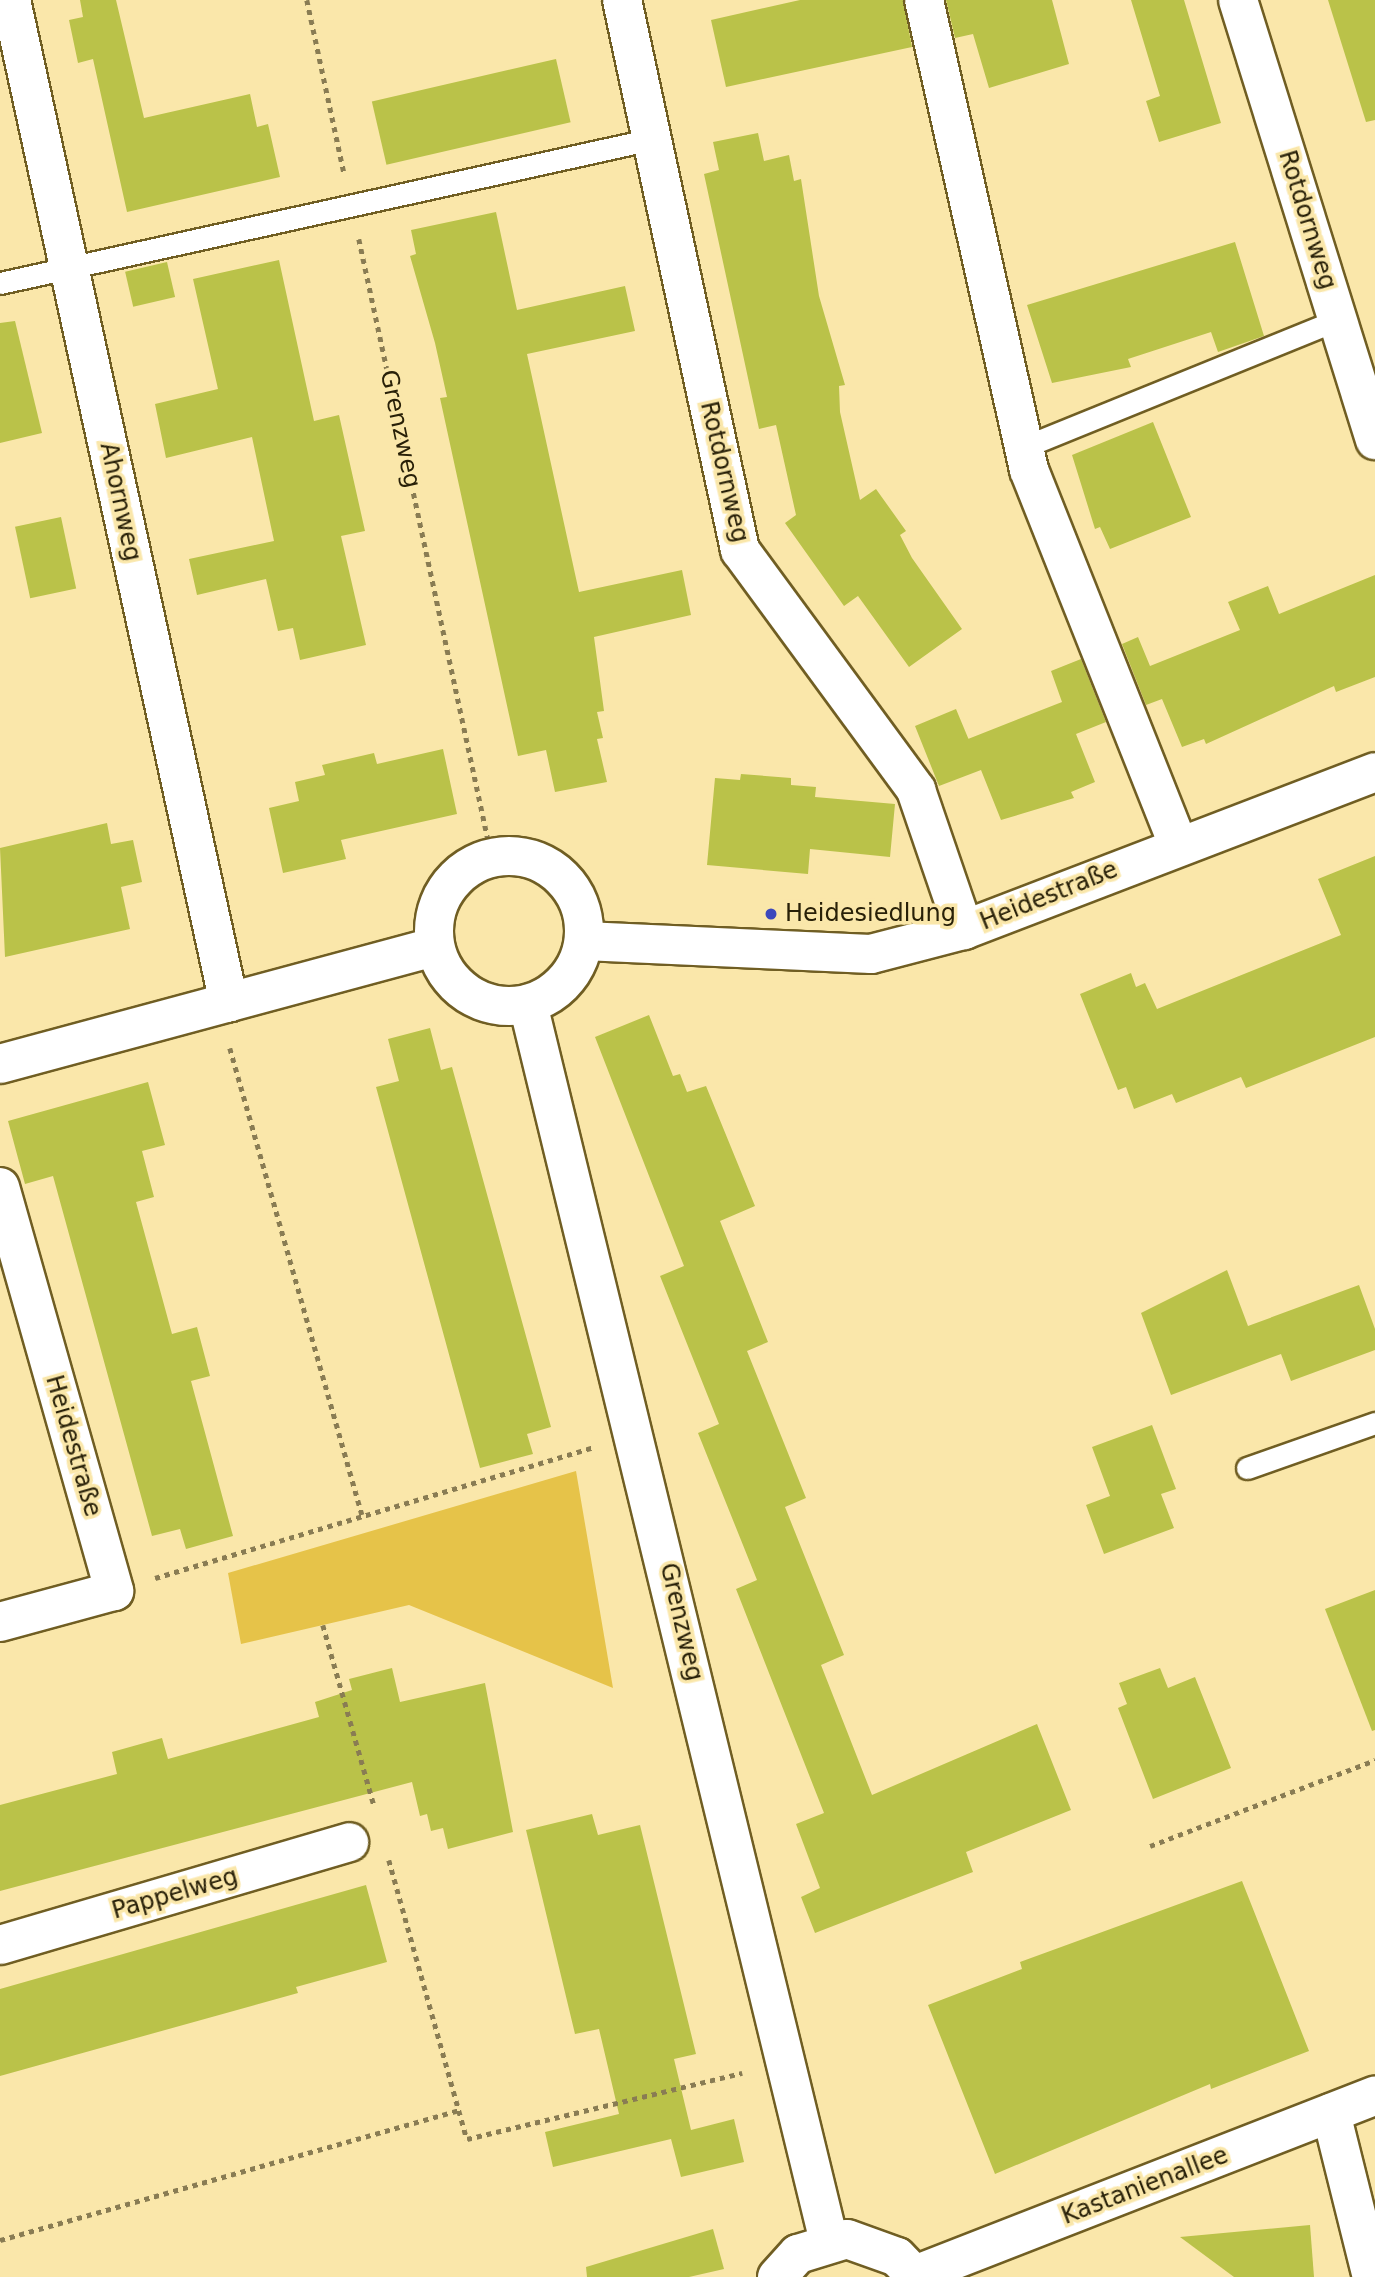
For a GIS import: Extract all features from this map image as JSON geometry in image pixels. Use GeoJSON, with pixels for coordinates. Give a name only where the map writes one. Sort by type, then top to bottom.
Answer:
{"type":"FeatureCollection","features":[{"type":"Feature","properties":{"kind":"street","name":"Ahornweg"},"geometry":{"type":"LineString","coordinates":[[11,0],[223,1004]]}},
{"type":"Feature","properties":{"kind":"street","name":"Rotdornweg"},"geometry":{"type":"LineString","coordinates":[[622,0],[740,550],[916,790],[964,930]]}},
{"type":"Feature","properties":{"kind":"street"},"geometry":{"type":"LineString","coordinates":[[923,0],[1024,447],[1178,845]]}},
{"type":"Feature","properties":{"kind":"street","name":"Rotdornweg"},"geometry":{"type":"LineString","coordinates":[[1238,0],[1375,440]]}},
{"type":"Feature","properties":{"kind":"street","name":"Heidestraße"},"geometry":{"type":"LineString","coordinates":[[584,941],[871,954],[964,930],[1178,845],[1375,772]]}},
{"type":"Feature","properties":{"kind":"street"},"geometry":{"type":"LineString","coordinates":[[492,858],[540,862],[560,875],[576,894],[584,941],[566,981],[528,1004],[504,1006],[460,988],[435,947],[434,923],[452,881],[492,858]]}},
{"type":"Feature","properties":{"kind":"street"},"geometry":{"type":"LineString","coordinates":[[0,1064],[435,947]]}},
{"type":"Feature","properties":{"kind":"street","name":"Grenzweg"},"geometry":{"type":"LineString","coordinates":[[528,1004],[637,1436],[828,2242]]}},
{"type":"Feature","properties":{"kind":"street","name":"Heidestraße"},"geometry":{"type":"LineString","coordinates":[[0,1187],[114,1591]]}},
{"type":"Feature","properties":{"kind":"street"},"geometry":{"type":"LineString","coordinates":[[0,1622],[114,1591]]}},
{"type":"Feature","properties":{"kind":"street","name":"Pappelweg"},"geometry":{"type":"LineString","coordinates":[[0,1945],[365,1836]]}},
{"type":"Feature","properties":{"kind":"street","name":"Kastanienallee"},"geometry":{"type":"LineString","coordinates":[[777,2277],[798,2254],[828,2242],[874,2244],[916,2276],[1375,2096]]}},
{"type":"Feature","properties":{"kind":"street"},"geometry":{"type":"LineString","coordinates":[[1331,2113],[1372,2277]]}},
{"type":"Feature","properties":{"kind":"lane"},"geometry":{"type":"LineString","coordinates":[[0,283],[652,139]]}},
{"type":"Feature","properties":{"kind":"lane"},"geometry":{"type":"LineString","coordinates":[[1024,447],[1337,320]]}},
{"type":"Feature","properties":{"kind":"lane"},"geometry":{"type":"LineString","coordinates":[[1247,1468],[1375,1423]]}},
{"type":"Feature","properties":{"kind":"path","name":"Grenzweg"},"geometry":{"type":"LineString","coordinates":[[307,0],[492,858]]}},
{"type":"Feature","properties":{"kind":"path"},"geometry":{"type":"LineString","coordinates":[[223,1004],[362,1516]]}},
{"type":"Feature","properties":{"kind":"path"},"geometry":{"type":"LineString","coordinates":[[114,1591],[637,1436]]}},
{"type":"Feature","properties":{"kind":"path"},"geometry":{"type":"LineString","coordinates":[[323,1625],[365,1836],[467,2139],[787,2062]]}},
{"type":"Feature","properties":{"kind":"path"},"geometry":{"type":"LineString","coordinates":[[1150,1846],[1375,1760]]}},
{"type":"Feature","properties":{"kind":"path"},"geometry":{"type":"LineString","coordinates":[[0,2240],[458,2110]]}},
{"type":"Feature","properties":{"kind":"shaded area"},"geometry":{"type":"Polygon","coordinates":[[[576,1471],[613,1688],[409,1605],[241,1644],[228,1573],[576,1471]]]}},
{"type":"Feature","properties":{"kind":"building"},"geometry":{"type":"Polygon","coordinates":[[[80,0],[116,0],[144,118],[250,94],[257,127],[268,124],[280,177],[127,212],[93,59],[78,63],[69,20],[83,17],[80,0]]]}},
{"type":"Feature","properties":{"kind":"building"},"geometry":{"type":"Polygon","coordinates":[[[800,0],[903,0],[912,47],[726,87],[711,20],[800,0]]]}},
{"type":"Feature","properties":{"kind":"building"},"geometry":{"type":"Polygon","coordinates":[[[946,0],[1052,0],[1069,64],[989,88],[973,34],[955,38],[946,0]]]}},
{"type":"Feature","properties":{"kind":"building"},"geometry":{"type":"Polygon","coordinates":[[[1131,0],[1184,0],[1221,123],[1159,142],[1146,101],[1160,96],[1131,0]]]}},
{"type":"Feature","properties":{"kind":"building"},"geometry":{"type":"Polygon","coordinates":[[[1328,0],[1375,0],[1375,120],[1366,122],[1328,0]]]}},
{"type":"Feature","properties":{"kind":"building"},"geometry":{"type":"Polygon","coordinates":[[[556,59],[571,122],[386,165],[372,102],[556,59]]]}},
{"type":"Feature","properties":{"kind":"building"},"geometry":{"type":"Polygon","coordinates":[[[758,133],[764,161],[789,155],[794,181],[801,179],[819,296],[845,385],[839,386],[840,412],[860,500],[876,489],[906,531],[900,535],[912,558],[962,629],[909,667],[858,596],[844,606],[785,523],[796,515],[776,425],[759,429],[704,174],[719,170],[713,142],[758,133]]]}},
{"type":"Feature","properties":{"kind":"building"},"geometry":{"type":"Polygon","coordinates":[[[496,212],[517,310],[625,286],[635,331],[527,354],[579,592],[682,570],[691,615],[594,637],[604,711],[597,712],[603,738],[597,739],[607,782],[555,792],[546,750],[518,756],[440,398],[447,397],[410,256],[416,254],[411,230],[496,212]]]}},
{"type":"Feature","properties":{"kind":"building"},"geometry":{"type":"Polygon","coordinates":[[[1235,242],[1264,336],[1218,352],[1211,332],[1128,359],[1131,367],[1052,383],[1027,305],[1235,242]]]}},
{"type":"Feature","properties":{"kind":"building"},"geometry":{"type":"Polygon","coordinates":[[[279,260],[314,421],[339,415],[365,531],[341,536],[366,645],[300,660],[293,628],[278,631],[266,579],[197,595],[189,559],[274,541],[252,437],[166,458],[155,404],[218,389],[193,279],[279,260]]]}},
{"type":"Feature","properties":{"kind":"building"},"geometry":{"type":"Polygon","coordinates":[[[167,262],[175,297],[133,307],[125,272],[167,262]]]}},
{"type":"Feature","properties":{"kind":"building"},"geometry":{"type":"Polygon","coordinates":[[[15,321],[42,433],[0,443],[0,323],[15,321]]]}},
{"type":"Feature","properties":{"kind":"building"},"geometry":{"type":"Polygon","coordinates":[[[1153,422],[1191,517],[1110,549],[1100,527],[1095,529],[1072,455],[1153,422]]]}},
{"type":"Feature","properties":{"kind":"building"},"geometry":{"type":"Polygon","coordinates":[[[61,517],[76,588],[30,598],[15,527],[61,517]]]}},
{"type":"Feature","properties":{"kind":"building"},"geometry":{"type":"Polygon","coordinates":[[[1375,575],[1375,677],[1336,692],[1334,686],[1206,744],[1204,739],[1182,747],[1162,699],[1146,705],[1122,644],[1138,637],[1150,666],[1240,630],[1228,602],[1268,586],[1279,614],[1375,575]]]}},
{"type":"Feature","properties":{"kind":"building"},"geometry":{"type":"Polygon","coordinates":[[[1081,659],[1106,722],[1076,734],[1095,782],[1071,792],[1074,798],[1001,820],[981,770],[939,786],[915,726],[956,709],[968,739],[1062,702],[1051,671],[1081,659]]]}},
{"type":"Feature","properties":{"kind":"building"},"geometry":{"type":"Polygon","coordinates":[[[443,749],[457,814],[341,840],[346,859],[283,873],[269,808],[299,801],[295,782],[325,775],[322,765],[374,753],[377,764],[443,749]]]}},
{"type":"Feature","properties":{"kind":"building"},"geometry":{"type":"Polygon","coordinates":[[[741,774],[791,778],[791,785],[816,787],[815,797],[895,804],[890,857],[810,849],[808,874],[707,865],[715,778],[740,780],[741,774]]]}},
{"type":"Feature","properties":{"kind":"building"},"geometry":{"type":"Polygon","coordinates":[[[107,823],[111,844],[133,840],[142,882],[121,887],[130,929],[5,957],[0,848],[107,823]]]}},
{"type":"Feature","properties":{"kind":"building"},"geometry":{"type":"Polygon","coordinates":[[[1375,856],[1375,1037],[1246,1088],[1241,1077],[1176,1103],[1172,1094],[1134,1109],[1126,1087],[1118,1090],[1080,994],[1131,973],[1136,987],[1145,983],[1157,1009],[1341,935],[1318,879],[1375,856]]]}},
{"type":"Feature","properties":{"kind":"building"},"geometry":{"type":"Polygon","coordinates":[[[649,1015],[673,1076],[680,1074],[687,1092],[706,1086],[755,1206],[720,1221],[768,1342],[747,1351],[806,1498],[785,1507],[844,1655],[821,1665],[872,1795],[1037,1724],[1071,1810],[966,1852],[973,1872],[815,1933],[801,1897],[820,1888],[796,1824],[824,1813],[736,1589],[757,1580],[698,1433],[719,1424],[660,1276],[684,1266],[595,1037],[649,1015]]]}},
{"type":"Feature","properties":{"kind":"building"},"geometry":{"type":"Polygon","coordinates":[[[430,1028],[441,1070],[452,1067],[551,1427],[527,1434],[533,1454],[480,1468],[376,1087],[399,1081],[388,1039],[430,1028]]]}},
{"type":"Feature","properties":{"kind":"building"},"geometry":{"type":"Polygon","coordinates":[[[148,1082],[165,1145],[142,1151],[154,1197],[136,1202],[172,1334],[197,1327],[210,1376],[191,1381],[233,1536],[186,1549],[180,1529],[152,1536],[53,1176],[25,1184],[8,1121],[148,1082]]]}},
{"type":"Feature","properties":{"kind":"building"},"geometry":{"type":"Polygon","coordinates":[[[1227,1270],[1248,1326],[1359,1285],[1375,1329],[1375,1350],[1291,1381],[1281,1354],[1171,1395],[1141,1313],[1227,1270]]]}},
{"type":"Feature","properties":{"kind":"building"},"geometry":{"type":"Polygon","coordinates":[[[1152,1425],[1176,1489],[1161,1494],[1174,1528],[1104,1554],[1086,1505],[1110,1496],[1092,1447],[1152,1425]]]}},
{"type":"Feature","properties":{"kind":"building"},"geometry":{"type":"Polygon","coordinates":[[[1375,1590],[1375,1730],[1372,1731],[1325,1609],[1375,1590]]]}},
{"type":"Feature","properties":{"kind":"building"},"geometry":{"type":"Polygon","coordinates":[[[392,1668],[400,1702],[485,1683],[513,1832],[448,1849],[443,1828],[431,1831],[427,1814],[420,1816],[412,1782],[0,1891],[0,1805],[117,1774],[112,1752],[162,1738],[168,1759],[319,1717],[315,1702],[352,1690],[349,1679],[392,1668]]]}},
{"type":"Feature","properties":{"kind":"building"},"geometry":{"type":"Polygon","coordinates":[[[1160,1668],[1168,1688],[1195,1677],[1231,1768],[1153,1799],[1118,1708],[1127,1704],[1119,1683],[1160,1668]]]}},
{"type":"Feature","properties":{"kind":"building"},"geometry":{"type":"Polygon","coordinates":[[[592,1814],[598,1835],[640,1825],[696,2054],[674,2059],[691,2130],[734,2119],[744,2162],[681,2177],[671,2139],[553,2167],[545,2132],[619,2114],[599,2029],[575,2034],[526,1830],[592,1814]]]}},
{"type":"Feature","properties":{"kind":"building"},"geometry":{"type":"Polygon","coordinates":[[[1242,1881],[1309,2051],[1211,2089],[1210,2084],[995,2174],[928,2005],[1022,1969],[1020,1962],[1242,1881]]]}},
{"type":"Feature","properties":{"kind":"building"},"geometry":{"type":"Polygon","coordinates":[[[366,1885],[387,1962],[296,1987],[298,1993],[0,2076],[0,1989],[366,1885]]]}},
{"type":"Feature","properties":{"kind":"building"},"geometry":{"type":"Polygon","coordinates":[[[1310,2225],[1314,2277],[1234,2277],[1180,2237],[1310,2225]]]}},
{"type":"Feature","properties":{"kind":"building"},"geometry":{"type":"Polygon","coordinates":[[[713,2229],[724,2269],[689,2277],[587,2277],[586,2267],[713,2229]]]}},
{"type":"Feature","properties":{"kind":"place","name":"Heidesiedlung"},"geometry":{"type":"Point","coordinates":[771,914]}}]}
